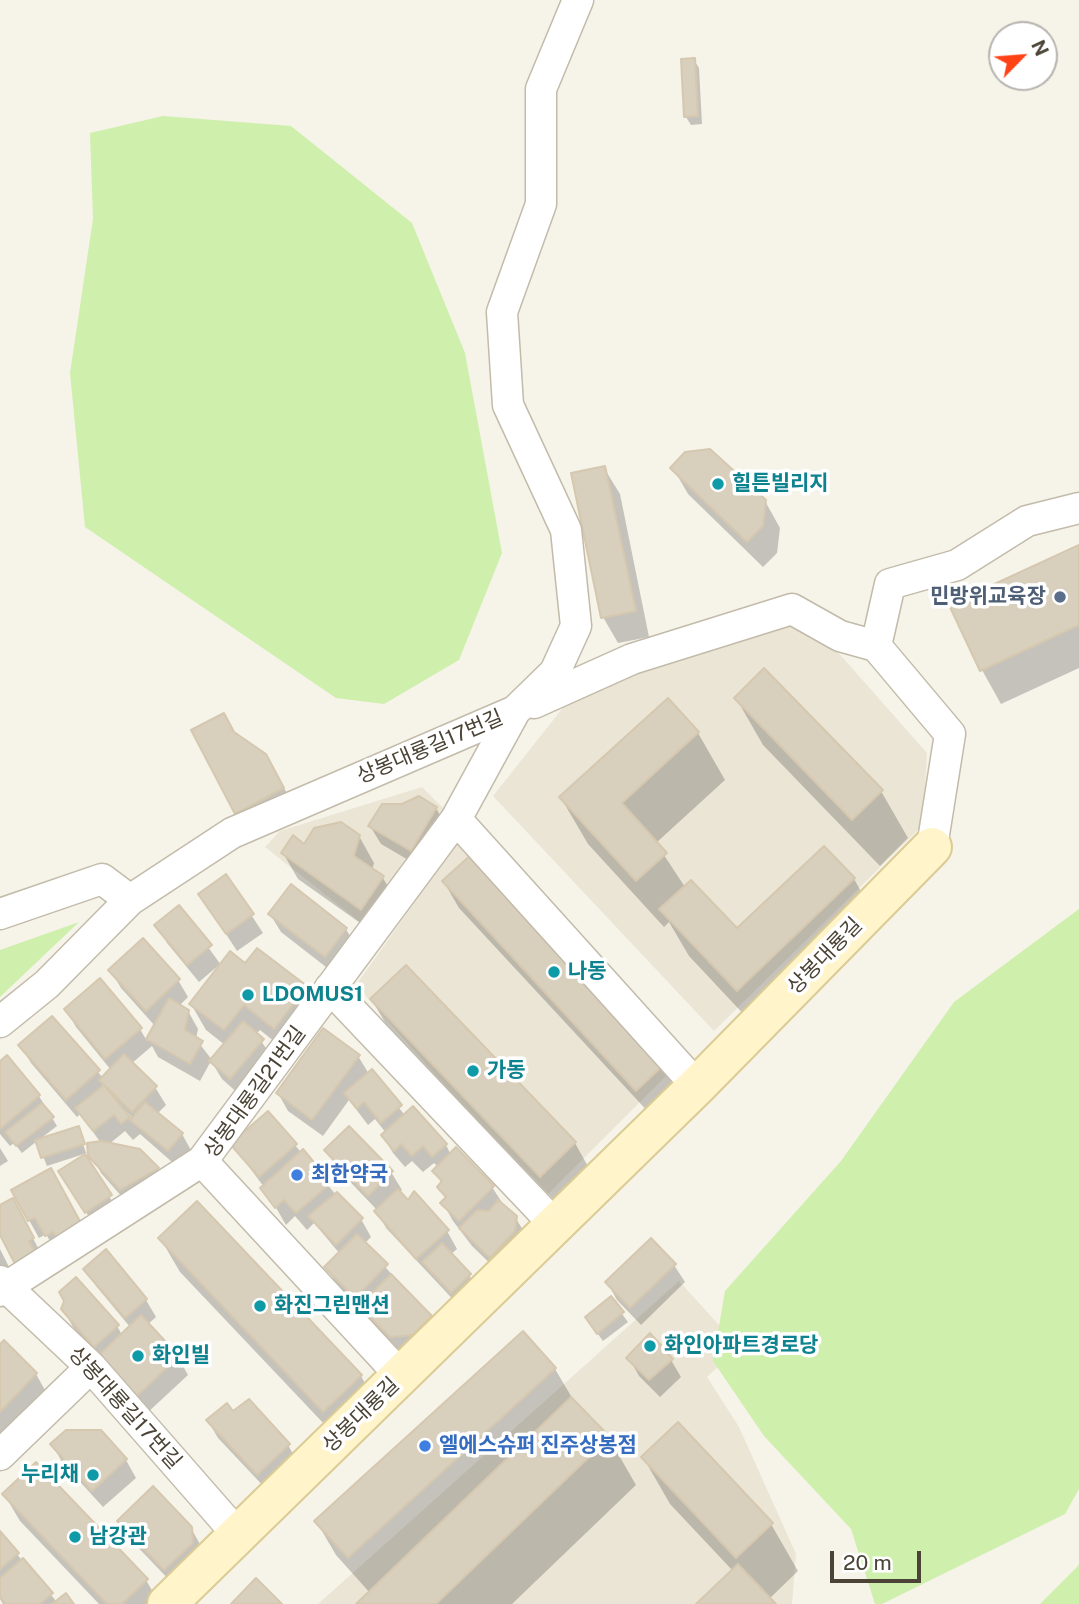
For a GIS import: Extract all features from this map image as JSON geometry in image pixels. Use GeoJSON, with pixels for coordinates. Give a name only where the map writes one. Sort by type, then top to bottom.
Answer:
{"type":"FeatureCollection","features":[{"type":"Feature","properties":{"kind":"street","name":"상봉대룡길17번길"},"geometry":{"type":"LineString","coordinates":[[0,1022],[47,984],[130,900],[232,833],[515,711],[555,672],[576,626],[566,530],[508,405],[502,312],[541,204],[541,89],[578,0]]}},
{"type":"Feature","properties":{"kind":"street"},"geometry":{"type":"LineString","coordinates":[[515,711],[632,659],[792,609],[840,636],[876,646],[890,584],[957,565],[1027,521],[1079,508]]}},
{"type":"Feature","properties":{"kind":"street","name":"상봉대룡길"},"geometry":{"type":"LineString","coordinates":[[167,1604],[697,1086],[932,847],[950,734],[876,646]]}},
{"type":"Feature","properties":{"kind":"street","name":"상봉대룡길21번길"},"geometry":{"type":"LineString","coordinates":[[401,1376],[202,1161],[456,819],[515,711]]}},
{"type":"Feature","properties":{"kind":"street"},"geometry":{"type":"LineString","coordinates":[[456,819],[697,1086]]}},
{"type":"Feature","properties":{"kind":"street"},"geometry":{"type":"LineString","coordinates":[[0,914],[102,879],[130,900]]}},
{"type":"Feature","properties":{"kind":"street"},"geometry":{"type":"LineString","coordinates":[[330,988],[555,1226]]}},
{"type":"Feature","properties":{"kind":"street","name":"상봉대룡길17번길"},"geometry":{"type":"LineString","coordinates":[[202,1161],[2,1286],[91,1367],[238,1535]]}},
{"type":"Feature","properties":{"kind":"street"},"geometry":{"type":"LineString","coordinates":[[0,1455],[91,1367]]}},
{"type":"Feature","properties":{"kind":"shaded area"},"geometry":{"type":"Polygon","coordinates":[[[774,624],[813,624],[927,753],[923,825],[714,1031],[493,796],[573,695],[774,624]]]}},
{"type":"Feature","properties":{"kind":"shaded area"},"geometry":{"type":"Polygon","coordinates":[[[422,787],[444,809],[360,922],[265,847],[280,831],[422,787]]]}},
{"type":"Feature","properties":{"kind":"shaded area"},"geometry":{"type":"Polygon","coordinates":[[[461,837],[668,1074],[544,1198],[356,985],[461,837]]]}},
{"type":"Feature","properties":{"kind":"shaded area"},"geometry":{"type":"Polygon","coordinates":[[[679,1281],[739,1347],[707,1377],[739,1427],[796,1554],[792,1604],[318,1604],[679,1281]]]}},
{"type":"Feature","properties":{"kind":"green space"},"geometry":{"type":"Polygon","coordinates":[[[163,116],[291,126],[412,223],[465,353],[502,553],[459,660],[384,704],[336,698],[85,527],[70,373],[93,219],[90,133],[163,116]]]}},
{"type":"Feature","properties":{"kind":"green space"},"geometry":{"type":"Polygon","coordinates":[[[1079,909],[1079,1489],[1065,1514],[882,1604],[875,1604],[851,1529],[764,1436],[713,1361],[725,1291],[841,1161],[954,1002],[1079,909]]]}},
{"type":"Feature","properties":{"kind":"green space"},"geometry":{"type":"Polygon","coordinates":[[[79,922],[0,997],[0,950],[79,922]]]}},
{"type":"Feature","properties":{"kind":"green space"},"geometry":{"type":"Polygon","coordinates":[[[1079,1564],[1079,1604],[1040,1604],[1077,1567],[1079,1564]]]}},
{"type":"Feature","properties":{"kind":"building"},"geometry":{"type":"Polygon","coordinates":[[[695,58],[698,116],[684,117],[681,59],[695,58]]]}},
{"type":"Feature","properties":{"kind":"building","name":"힐튼빌리지"},"geometry":{"type":"Polygon","coordinates":[[[710,449],[766,500],[763,526],[747,542],[670,468],[685,452],[710,449]]]}},
{"type":"Feature","properties":{"kind":"building"},"geometry":{"type":"Polygon","coordinates":[[[605,466],[636,611],[601,618],[571,473],[605,466]]]}},
{"type":"Feature","properties":{"kind":"building"},"geometry":{"type":"Polygon","coordinates":[[[1079,545],[1079,625],[980,671],[949,605],[1079,545]]]}},
{"type":"Feature","properties":{"kind":"building"},"geometry":{"type":"Polygon","coordinates":[[[764,668],[883,790],[852,820],[734,698],[764,668]]]}},
{"type":"Feature","properties":{"kind":"building"},"geometry":{"type":"Polygon","coordinates":[[[668,698],[699,732],[622,803],[667,853],[636,881],[559,797],[668,698]]]}},
{"type":"Feature","properties":{"kind":"building"},"geometry":{"type":"Polygon","coordinates":[[[224,713],[234,732],[266,754],[284,788],[235,814],[191,730],[224,713]]]}},
{"type":"Feature","properties":{"kind":"building"},"geometry":{"type":"Polygon","coordinates":[[[419,796],[437,807],[411,851],[368,826],[382,804],[402,804],[419,796]]]}},
{"type":"Feature","properties":{"kind":"building"},"geometry":{"type":"Polygon","coordinates":[[[341,822],[360,835],[354,856],[384,876],[361,910],[281,853],[293,835],[304,844],[314,828],[341,822]]]}},
{"type":"Feature","properties":{"kind":"building"},"geometry":{"type":"Polygon","coordinates":[[[824,846],[855,878],[737,991],[659,909],[691,880],[737,928],[824,846]]]}},
{"type":"Feature","properties":{"kind":"building","name":"나동"},"geometry":{"type":"Polygon","coordinates":[[[473,853],[667,1062],[636,1091],[442,881],[473,853]]]}},
{"type":"Feature","properties":{"kind":"building"},"geometry":{"type":"Polygon","coordinates":[[[226,874],[254,914],[226,934],[198,894],[226,874]]]}},
{"type":"Feature","properties":{"kind":"building"},"geometry":{"type":"Polygon","coordinates":[[[291,884],[347,928],[325,957],[268,914],[291,884]]]}},
{"type":"Feature","properties":{"kind":"building"},"geometry":{"type":"Polygon","coordinates":[[[179,905],[212,945],[187,965],[154,925],[179,905]]]}},
{"type":"Feature","properties":{"kind":"building"},"geometry":{"type":"Polygon","coordinates":[[[143,938],[180,979],[146,1011],[108,970],[143,938]]]}},
{"type":"Feature","properties":{"kind":"building","name":"LDOMUS1"},"geometry":{"type":"Polygon","coordinates":[[[257,948],[307,986],[274,1029],[244,1005],[224,1030],[189,1004],[230,951],[245,963],[257,948]]]}},
{"type":"Feature","properties":{"kind":"building","name":"가동"},"geometry":{"type":"Polygon","coordinates":[[[406,965],[576,1142],[540,1177],[370,999],[406,965]]]}},
{"type":"Feature","properties":{"kind":"building"},"geometry":{"type":"Polygon","coordinates":[[[100,978],[142,1028],[105,1059],[64,1009],[100,978]]]}},
{"type":"Feature","properties":{"kind":"building"},"geometry":{"type":"Polygon","coordinates":[[[169,998],[189,1010],[185,1030],[203,1041],[190,1064],[146,1039],[169,998]]]}},
{"type":"Feature","properties":{"kind":"building"},"geometry":{"type":"Polygon","coordinates":[[[52,1016],[100,1070],[66,1100],[18,1045],[52,1016]]]}},
{"type":"Feature","properties":{"kind":"building"},"geometry":{"type":"Polygon","coordinates":[[[243,1021],[264,1039],[230,1079],[209,1061],[243,1021]]]}},
{"type":"Feature","properties":{"kind":"building"},"geometry":{"type":"Polygon","coordinates":[[[323,1028],[360,1055],[312,1120],[276,1093],[323,1028]]]}},
{"type":"Feature","properties":{"kind":"building"},"geometry":{"type":"Polygon","coordinates":[[[124,1054],[157,1086],[132,1112],[99,1080],[124,1054]]]}},
{"type":"Feature","properties":{"kind":"building"},"geometry":{"type":"Polygon","coordinates":[[[7,1055],[40,1095],[0,1129],[0,1061],[7,1055]]]}},
{"type":"Feature","properties":{"kind":"building"},"geometry":{"type":"Polygon","coordinates":[[[372,1069],[402,1105],[381,1123],[364,1102],[357,1109],[344,1093],[372,1069]]]}},
{"type":"Feature","properties":{"kind":"building"},"geometry":{"type":"Polygon","coordinates":[[[104,1085],[130,1117],[121,1124],[114,1115],[93,1131],[75,1108],[104,1085]]]}},
{"type":"Feature","properties":{"kind":"building"},"geometry":{"type":"Polygon","coordinates":[[[145,1102],[183,1133],[168,1151],[130,1120],[145,1102]]]}},
{"type":"Feature","properties":{"kind":"building"},"geometry":{"type":"Polygon","coordinates":[[[42,1103],[54,1117],[16,1146],[5,1132],[42,1103]]]}},
{"type":"Feature","properties":{"kind":"building"},"geometry":{"type":"Polygon","coordinates":[[[413,1106],[447,1144],[432,1157],[423,1146],[412,1156],[401,1144],[394,1151],[381,1135],[413,1106]]]}},
{"type":"Feature","properties":{"kind":"building"},"geometry":{"type":"Polygon","coordinates":[[[268,1111],[297,1144],[259,1177],[230,1144],[268,1111]]]}},
{"type":"Feature","properties":{"kind":"building"},"geometry":{"type":"Polygon","coordinates":[[[79,1126],[85,1144],[41,1158],[35,1140],[79,1126]]]}},
{"type":"Feature","properties":{"kind":"building"},"geometry":{"type":"Polygon","coordinates":[[[349,1126],[393,1171],[368,1196],[324,1150],[349,1126]]]}},
{"type":"Feature","properties":{"kind":"building"},"geometry":{"type":"Polygon","coordinates":[[[101,1141],[140,1149],[159,1168],[120,1190],[88,1156],[87,1143],[101,1141]]]}},
{"type":"Feature","properties":{"kind":"building"},"geometry":{"type":"Polygon","coordinates":[[[456,1147],[494,1186],[459,1221],[440,1203],[446,1197],[437,1187],[442,1181],[432,1171],[456,1147]]]}},
{"type":"Feature","properties":{"kind":"building"},"geometry":{"type":"Polygon","coordinates":[[[303,1149],[331,1183],[296,1213],[284,1200],[275,1208],[260,1188],[303,1149]]]}},
{"type":"Feature","properties":{"kind":"building"},"geometry":{"type":"Polygon","coordinates":[[[85,1154],[112,1195],[85,1213],[58,1171],[85,1154]]]}},
{"type":"Feature","properties":{"kind":"building"},"geometry":{"type":"Polygon","coordinates":[[[51,1168],[81,1223],[56,1237],[53,1232],[45,1236],[35,1218],[28,1221],[11,1190],[51,1168]]]}},
{"type":"Feature","properties":{"kind":"building"},"geometry":{"type":"Polygon","coordinates":[[[398,1189],[408,1200],[414,1191],[449,1230],[416,1259],[374,1211],[398,1189]]]}},
{"type":"Feature","properties":{"kind":"building"},"geometry":{"type":"Polygon","coordinates":[[[337,1192],[363,1218],[336,1245],[308,1216],[337,1192]]]}},
{"type":"Feature","properties":{"kind":"building"},"geometry":{"type":"Polygon","coordinates":[[[13,1198],[34,1238],[29,1241],[35,1253],[15,1264],[0,1235],[0,1205],[13,1198]]]}},
{"type":"Feature","properties":{"kind":"building"},"geometry":{"type":"Polygon","coordinates":[[[498,1200],[517,1216],[515,1231],[490,1258],[459,1228],[477,1210],[489,1211],[498,1200]]]}},
{"type":"Feature","properties":{"kind":"building","name":"화진그린맨션"},"geometry":{"type":"Polygon","coordinates":[[[197,1201],[362,1375],[323,1412],[158,1238],[197,1201]]]}},
{"type":"Feature","properties":{"kind":"building"},"geometry":{"type":"Polygon","coordinates":[[[357,1234],[388,1264],[355,1298],[324,1267],[357,1234]]]}},
{"type":"Feature","properties":{"kind":"building"},"geometry":{"type":"Polygon","coordinates":[[[651,1238],[676,1264],[630,1308],[605,1282],[651,1238]]]}},
{"type":"Feature","properties":{"kind":"building"},"geometry":{"type":"Polygon","coordinates":[[[442,1243],[471,1274],[451,1293],[422,1262],[442,1243]]]}},
{"type":"Feature","properties":{"kind":"building"},"geometry":{"type":"Polygon","coordinates":[[[106,1249],[147,1299],[125,1318],[83,1269],[106,1249]]]}},
{"type":"Feature","properties":{"kind":"building"},"geometry":{"type":"Polygon","coordinates":[[[391,1274],[432,1316],[413,1335],[390,1337],[359,1306],[391,1274]]]}},
{"type":"Feature","properties":{"kind":"building"},"geometry":{"type":"Polygon","coordinates":[[[76,1277],[119,1325],[94,1347],[61,1309],[64,1301],[59,1292],[76,1277]]]}},
{"type":"Feature","properties":{"kind":"building"},"geometry":{"type":"Polygon","coordinates":[[[611,1296],[624,1312],[597,1334],[585,1317],[611,1296]]]}},
{"type":"Feature","properties":{"kind":"building","name":"화인빌"},"geometry":{"type":"Polygon","coordinates":[[[141,1315],[179,1356],[135,1398],[97,1357],[141,1315]]]}},
{"type":"Feature","properties":{"kind":"building"},"geometry":{"type":"Polygon","coordinates":[[[523,1331],[556,1368],[348,1558],[314,1521],[523,1331]]]}},
{"type":"Feature","properties":{"kind":"building","name":"화인아파트경로당"},"geometry":{"type":"Polygon","coordinates":[[[650,1333],[673,1359],[649,1380],[626,1358],[650,1333]]]}},
{"type":"Feature","properties":{"kind":"building"},"geometry":{"type":"Polygon","coordinates":[[[4,1340],[37,1373],[0,1412],[0,1344],[4,1340]]]}},
{"type":"Feature","properties":{"kind":"building"},"geometry":{"type":"Polygon","coordinates":[[[571,1397],[610,1437],[436,1604],[356,1604],[571,1397]]]}},
{"type":"Feature","properties":{"kind":"building"},"geometry":{"type":"Polygon","coordinates":[[[249,1399],[290,1444],[257,1475],[206,1420],[227,1403],[233,1411],[249,1399]]]}},
{"type":"Feature","properties":{"kind":"building"},"geometry":{"type":"Polygon","coordinates":[[[678,1422],[773,1523],[736,1558],[641,1457],[678,1422]]]}},
{"type":"Feature","properties":{"kind":"building","name":"누리채"},"geometry":{"type":"Polygon","coordinates":[[[66,1430],[101,1430],[127,1459],[92,1491],[50,1444],[66,1430]]]}},
{"type":"Feature","properties":{"kind":"building","name":"남강관"},"geometry":{"type":"Polygon","coordinates":[[[36,1462],[148,1579],[122,1604],[107,1604],[2,1494],[36,1462]]]}},
{"type":"Feature","properties":{"kind":"building"},"geometry":{"type":"Polygon","coordinates":[[[153,1486],[192,1527],[193,1543],[164,1570],[117,1521],[153,1486]]]}},
{"type":"Feature","properties":{"kind":"building"},"geometry":{"type":"Polygon","coordinates":[[[0,1531],[19,1553],[0,1569],[0,1531]]]}},
{"type":"Feature","properties":{"kind":"building"},"geometry":{"type":"Polygon","coordinates":[[[23,1558],[53,1593],[40,1604],[6,1604],[0,1597],[0,1578],[23,1558]]]}},
{"type":"Feature","properties":{"kind":"building"},"geometry":{"type":"Polygon","coordinates":[[[738,1564],[776,1604],[696,1604],[738,1564]]]}},
{"type":"Feature","properties":{"kind":"building"},"geometry":{"type":"Polygon","coordinates":[[[256,1578],[282,1604],[231,1604],[256,1578]]]}},
{"type":"Feature","properties":{"kind":"building"},"geometry":{"type":"Polygon","coordinates":[[[66,1593],[74,1604],[52,1604],[66,1593]]]}},
{"type":"Feature","properties":{"kind":"place","name":"힐튼빌리지"},"geometry":{"type":"Point","coordinates":[718,484]}},
{"type":"Feature","properties":{"kind":"place","name":"민방위교육장"},"geometry":{"type":"Point","coordinates":[1060,597]}},
{"type":"Feature","properties":{"kind":"place","name":"나동"},"geometry":{"type":"Point","coordinates":[554,972]}},
{"type":"Feature","properties":{"kind":"place","name":"LDOMUS1"},"geometry":{"type":"Point","coordinates":[248,995]}},
{"type":"Feature","properties":{"kind":"place","name":"가동"},"geometry":{"type":"Point","coordinates":[473,1071]}},
{"type":"Feature","properties":{"kind":"place","name":"최한약국"},"geometry":{"type":"Point","coordinates":[297,1175]}},
{"type":"Feature","properties":{"kind":"place","name":"화진그린맨션"},"geometry":{"type":"Point","coordinates":[260,1306]}},
{"type":"Feature","properties":{"kind":"place","name":"화인아파트경로당"},"geometry":{"type":"Point","coordinates":[650,1346]}},
{"type":"Feature","properties":{"kind":"place","name":"화인빌"},"geometry":{"type":"Point","coordinates":[138,1356]}},
{"type":"Feature","properties":{"kind":"place","name":"엘에스슈퍼 진주상봉점"},"geometry":{"type":"Point","coordinates":[425,1446]}},
{"type":"Feature","properties":{"kind":"place","name":"누리채"},"geometry":{"type":"Point","coordinates":[93,1475]}},
{"type":"Feature","properties":{"kind":"place","name":"남강관"},"geometry":{"type":"Point","coordinates":[75,1537]}}]}
